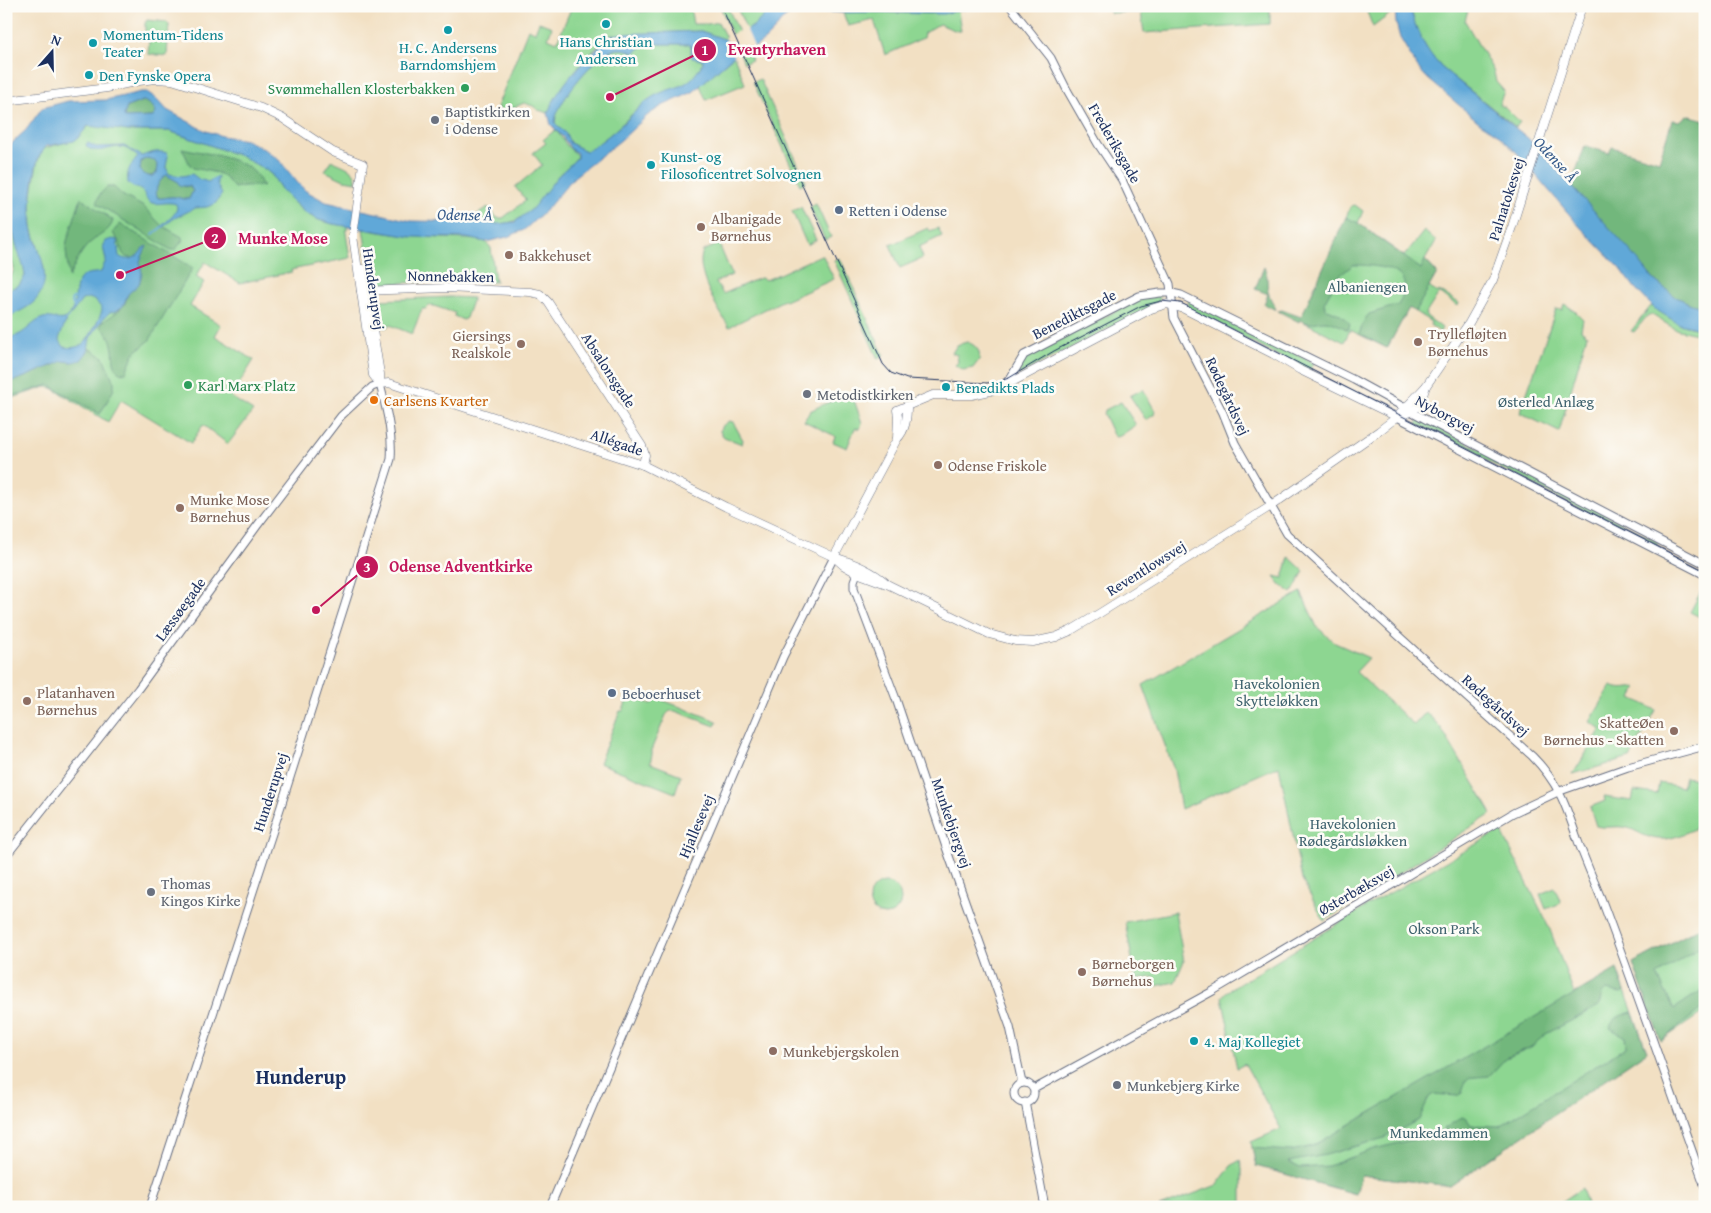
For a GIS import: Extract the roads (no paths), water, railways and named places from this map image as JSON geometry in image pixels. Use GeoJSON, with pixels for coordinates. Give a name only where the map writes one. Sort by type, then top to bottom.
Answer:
{"type":"FeatureCollection","features":[{"type":"Feature","properties":{"kind":"main road","name":"Palnatokesvej"},"geometry":{"type":"LineString","coordinates":[[1398,417],[1409,411],[1416,395],[1426,386],[1470,323],[1493,280],[1582,6]]}},
{"type":"Feature","properties":{"kind":"main road","name":"Hunderupvej"},"geometry":{"type":"LineString","coordinates":[[6,99],[14,100],[107,88],[150,80],[172,80],[261,108],[282,118],[333,152],[363,164],[354,231],[358,236],[364,290],[380,374],[380,384]]}},
{"type":"Feature","properties":{"kind":"main road","name":"Nonnebakken"},"geometry":{"type":"LineString","coordinates":[[364,290],[453,288],[540,294]]}},
{"type":"Feature","properties":{"kind":"main road","name":"Absalonsgade"},"geometry":{"type":"LineString","coordinates":[[540,294],[548,302],[642,446],[645,455],[643,465]]}},
{"type":"Feature","properties":{"kind":"main road","name":"Benediktsgade"},"geometry":{"type":"LineString","coordinates":[[897,439],[897,410],[934,395],[972,395],[990,391],[1014,381],[1151,309],[1161,305],[1172,305]]}},
{"type":"Feature","properties":{"kind":"main road","name":"Nyborgvej"},"geometry":{"type":"LineString","coordinates":[[1172,305],[1184,309],[1300,370],[1398,417]]}},
{"type":"Feature","properties":{"kind":"main road","name":"Allégade"},"geometry":{"type":"LineString","coordinates":[[380,384],[389,384],[408,389],[643,465],[726,507],[834,556]]}},
{"type":"Feature","properties":{"kind":"main road","name":"Hjallesevej"},"geometry":{"type":"LineString","coordinates":[[834,556],[905,426],[907,406]]}},
{"type":"Feature","properties":{"kind":"main road","name":"Reventlowsvej"},"geometry":{"type":"LineString","coordinates":[[834,556],[843,565],[857,573],[888,585],[989,634],[1001,638],[1033,642],[1056,637],[1070,631],[1271,506],[1398,417]]}},
{"type":"Feature","properties":{"kind":"main road","name":"Reventlowsvej"},"geometry":{"type":"LineString","coordinates":[[834,556],[880,577],[888,585]]}},
{"type":"Feature","properties":{"kind":"street","name":"Frederiksgade"},"geometry":{"type":"LineString","coordinates":[[1010,6],[1024,26],[1047,51],[1098,144],[1122,180],[1167,276],[1172,293],[1172,305]]}},
{"type":"Feature","properties":{"kind":"street","name":"Benediktsgade"},"geometry":{"type":"LineString","coordinates":[[1003,385],[1011,377],[1024,355],[1139,296],[1151,293],[1172,293]]}},
{"type":"Feature","properties":{"kind":"street","name":"Nyborgvej"},"geometry":{"type":"LineString","coordinates":[[1172,293],[1189,299],[1263,337],[1334,370],[1409,411],[1705,564]]}},
{"type":"Feature","properties":{"kind":"street","name":"Rødegårdsvej"},"geometry":{"type":"LineString","coordinates":[[1172,305],[1174,318],[1223,413],[1235,443],[1287,534],[1543,766],[1560,791],[1568,807],[1579,842],[1705,1187]]}},
{"type":"Feature","properties":{"kind":"street","name":"Læssøegade"},"geometry":{"type":"LineString","coordinates":[[6,856],[138,689],[257,526],[341,416],[372,387],[380,384]]}},
{"type":"Feature","properties":{"kind":"street","name":"Hunderupvej"},"geometry":{"type":"LineString","coordinates":[[150,1207],[281,806],[391,459],[392,437],[380,384]]}},
{"type":"Feature","properties":{"kind":"street","name":"Nyborgvej"},"geometry":{"type":"LineString","coordinates":[[1398,417],[1705,575]]}},
{"type":"Feature","properties":{"kind":"street","name":"Hjallesevej"},"geometry":{"type":"LineString","coordinates":[[550,1207],[782,657],[834,556]]}},
{"type":"Feature","properties":{"kind":"street","name":"Munkebjergvej"},"geometry":{"type":"LineString","coordinates":[[857,573],[854,588],[896,699],[1010,1027],[1022,1083]]}},
{"type":"Feature","properties":{"kind":"street","name":"Østerbæksvej"},"geometry":{"type":"LineString","coordinates":[[1034,1089],[1212,991],[1513,814],[1560,791],[1628,767],[1705,746]]}},
{"type":"Feature","properties":{"kind":"street"},"geometry":{"type":"LineString","coordinates":[[1022,1083],[1029,1084],[1034,1089],[1033,1098],[1025,1102],[1018,1100],[1014,1093],[1016,1088],[1022,1083]]}},
{"type":"Feature","properties":{"kind":"street"},"geometry":{"type":"LineString","coordinates":[[1025,1102],[1045,1207]]}},
{"type":"Feature","properties":{"kind":"water"},"geometry":{"type":"Polygon","coordinates":[[[773,6],[979,6],[943,14],[843,13],[801,10],[793,12],[782,20],[766,39],[755,47],[731,58],[693,92],[662,106],[648,115],[621,140],[574,177],[547,209],[524,230],[507,237],[486,242],[466,238],[412,237],[319,220],[305,213],[283,192],[272,175],[266,170],[241,156],[169,131],[128,131],[88,126],[74,141],[46,146],[38,159],[32,193],[31,220],[44,271],[44,280],[38,297],[32,304],[6,318],[6,291],[19,285],[25,276],[6,199],[7,150],[26,130],[42,108],[68,101],[106,100],[147,92],[167,110],[206,131],[246,140],[266,150],[280,161],[306,191],[326,202],[412,221],[497,224],[515,222],[532,209],[558,176],[577,158],[577,153],[571,149],[563,137],[551,125],[548,113],[567,81],[583,62],[610,36],[618,34],[701,31],[727,40],[754,26],[773,6]],[[650,44],[634,53],[617,49],[604,54],[586,71],[568,93],[561,105],[555,123],[566,134],[570,143],[586,151],[589,150],[615,131],[648,100],[664,91],[685,84],[697,72],[703,62],[703,60],[692,58],[691,46],[688,44],[650,44]],[[142,101],[127,107],[124,115],[125,118],[153,117],[156,113],[155,109],[149,103],[142,101]]]}},
{"type":"Feature","properties":{"kind":"water"},"geometry":{"type":"Polygon","coordinates":[[[1395,6],[1410,6],[1421,39],[1441,67],[1529,139],[1634,255],[1654,280],[1676,297],[1705,308],[1705,330],[1679,324],[1655,309],[1635,288],[1621,269],[1580,227],[1517,153],[1496,133],[1480,123],[1427,78],[1418,68],[1400,38],[1396,23],[1395,6]]]}},
{"type":"Feature","properties":{"kind":"water"},"geometry":{"type":"Polygon","coordinates":[[[88,143],[96,147],[124,146],[142,156],[157,152],[167,153],[166,167],[169,174],[182,176],[192,174],[200,180],[208,182],[218,176],[217,185],[222,194],[215,204],[195,208],[173,219],[162,228],[175,213],[176,204],[152,203],[148,201],[142,191],[128,183],[129,169],[138,157],[123,147],[95,150],[87,147],[86,144],[88,143]],[[147,158],[141,161],[140,170],[143,174],[151,177],[157,173],[158,166],[154,160],[147,158]],[[166,175],[158,186],[156,192],[158,198],[189,199],[193,191],[190,186],[180,186],[177,181],[166,175]]]}},
{"type":"Feature","properties":{"kind":"water"},"geometry":{"type":"Polygon","coordinates":[[[117,240],[119,256],[126,259],[136,257],[147,246],[140,261],[142,273],[139,284],[128,294],[123,306],[116,311],[110,312],[103,319],[90,338],[88,351],[81,360],[73,362],[63,361],[6,383],[6,337],[18,335],[43,318],[66,318],[73,308],[79,280],[85,275],[101,272],[106,260],[103,247],[106,241],[117,240]],[[89,298],[82,300],[66,321],[59,339],[64,347],[78,346],[83,344],[88,338],[102,309],[96,301],[89,298]]]}},
{"type":"Feature","properties":{"kind":"waterway"},"geometry":{"type":"LineString","coordinates":[[153,234],[163,226]]}},
{"type":"Feature","properties":{"kind":"waterway"},"geometry":{"type":"LineString","coordinates":[[74,307],[71,300],[76,298]]}},
{"type":"Feature","properties":{"kind":"tram line"},"geometry":{"type":"LineString","coordinates":[[721,6],[883,364],[891,373],[907,379],[997,382],[1009,378],[1054,351],[1141,306],[1161,301],[1181,303],[1705,571]]}},
{"type":"Feature","properties":{"kind":"place","name":"Hans Christian Andersen"},"geometry":{"type":"Point","coordinates":[606,24]}},
{"type":"Feature","properties":{"kind":"place","name":"H. C. Andersens Barndomshjem"},"geometry":{"type":"Point","coordinates":[448,30]}},
{"type":"Feature","properties":{"kind":"place","name":"Momentum-Tidens Teater"},"geometry":{"type":"Point","coordinates":[93,43]}},
{"type":"Feature","properties":{"kind":"place","name":"Den Fynske Opera"},"geometry":{"type":"Point","coordinates":[89,75]}},
{"type":"Feature","properties":{"kind":"place","name":"Svømmehallen Klosterbakken"},"geometry":{"type":"Point","coordinates":[465,88]}},
{"type":"Feature","properties":{"kind":"place","name":"Eventyrhaven"},"geometry":{"type":"Point","coordinates":[610,97]}},
{"type":"Feature","properties":{"kind":"place","name":"Baptistkirken i Odense"},"geometry":{"type":"Point","coordinates":[435,120]}},
{"type":"Feature","properties":{"kind":"place","name":"Kunst- og Filosoficentret Solvognen"},"geometry":{"type":"Point","coordinates":[651,165]}},
{"type":"Feature","properties":{"kind":"place","name":"Retten i Odense"},"geometry":{"type":"Point","coordinates":[839,210]}},
{"type":"Feature","properties":{"kind":"place","name":"Albanigade Børnehus"},"geometry":{"type":"Point","coordinates":[701,227]}},
{"type":"Feature","properties":{"kind":"place","name":"Bakkehuset"},"geometry":{"type":"Point","coordinates":[509,255]}},
{"type":"Feature","properties":{"kind":"place","name":"Munke Mose"},"geometry":{"type":"Point","coordinates":[120,275]}},
{"type":"Feature","properties":{"kind":"place","name":"Tryllefløjten Børnehus"},"geometry":{"type":"Point","coordinates":[1418,342]}},
{"type":"Feature","properties":{"kind":"place","name":"Giersings Realskole"},"geometry":{"type":"Point","coordinates":[521,344]}},
{"type":"Feature","properties":{"kind":"place","name":"Karl Marx Platz"},"geometry":{"type":"Point","coordinates":[188,385]}},
{"type":"Feature","properties":{"kind":"place","name":"Benedikts Plads"},"geometry":{"type":"Point","coordinates":[946,387]}},
{"type":"Feature","properties":{"kind":"place","name":"Metodistkirken"},"geometry":{"type":"Point","coordinates":[807,394]}},
{"type":"Feature","properties":{"kind":"place","name":"Carlsens Kvarter"},"geometry":{"type":"Point","coordinates":[374,400]}},
{"type":"Feature","properties":{"kind":"place","name":"Odense Friskole"},"geometry":{"type":"Point","coordinates":[938,465]}},
{"type":"Feature","properties":{"kind":"place","name":"Munke Mose Børnehus"},"geometry":{"type":"Point","coordinates":[180,508]}},
{"type":"Feature","properties":{"kind":"place","name":"Odense Adventkirke"},"geometry":{"type":"Point","coordinates":[316,610]}},
{"type":"Feature","properties":{"kind":"place","name":"Beboerhuset"},"geometry":{"type":"Point","coordinates":[612,693]}},
{"type":"Feature","properties":{"kind":"place","name":"Platanhaven Børnehus"},"geometry":{"type":"Point","coordinates":[27,701]}},
{"type":"Feature","properties":{"kind":"place","name":"SkatteØen Børnehus - Skatten"},"geometry":{"type":"Point","coordinates":[1674,731]}},
{"type":"Feature","properties":{"kind":"place","name":"Thomas Kingos Kirke"},"geometry":{"type":"Point","coordinates":[151,892]}},
{"type":"Feature","properties":{"kind":"place","name":"Børneborgen Børnehus"},"geometry":{"type":"Point","coordinates":[1082,972]}},
{"type":"Feature","properties":{"kind":"place","name":"4. Maj Kollegiet"},"geometry":{"type":"Point","coordinates":[1194,1041]}},
{"type":"Feature","properties":{"kind":"place","name":"Munkebjergskolen"},"geometry":{"type":"Point","coordinates":[773,1051]}},
{"type":"Feature","properties":{"kind":"place","name":"Munkebjerg Kirke"},"geometry":{"type":"Point","coordinates":[1117,1085]}},
{"type":"Feature","properties":{"kind":"district","name":"Hunderup"},"geometry":{"type":"Point","coordinates":[301,1076]}},
{"type":"Feature","properties":{"kind":"water label","name":"Odense Å"},"geometry":{"type":"Point","coordinates":[1556,159]}},
{"type":"Feature","properties":{"kind":"water label","name":"Odense Å"},"geometry":{"type":"Point","coordinates":[465,214]}},
{"type":"Feature","properties":{"kind":"park label","name":"Albaniengen"},"geometry":{"type":"Point","coordinates":[1367,286]}},
{"type":"Feature","properties":{"kind":"park label","name":"Østerled Anlæg"},"geometry":{"type":"Point","coordinates":[1546,401]}},
{"type":"Feature","properties":{"kind":"park label","name":"Havekolonien Skytteløkken"},"geometry":{"type":"Point","coordinates":[1277,692]}},
{"type":"Feature","properties":{"kind":"park label","name":"Havekolonien Rødegårdsløkken"},"geometry":{"type":"Point","coordinates":[1353,832]}},
{"type":"Feature","properties":{"kind":"park label","name":"Okson Park"},"geometry":{"type":"Point","coordinates":[1444,928]}},
{"type":"Feature","properties":{"kind":"park label","name":"Munkedammen"},"geometry":{"type":"Point","coordinates":[1439,1132]}}]}
